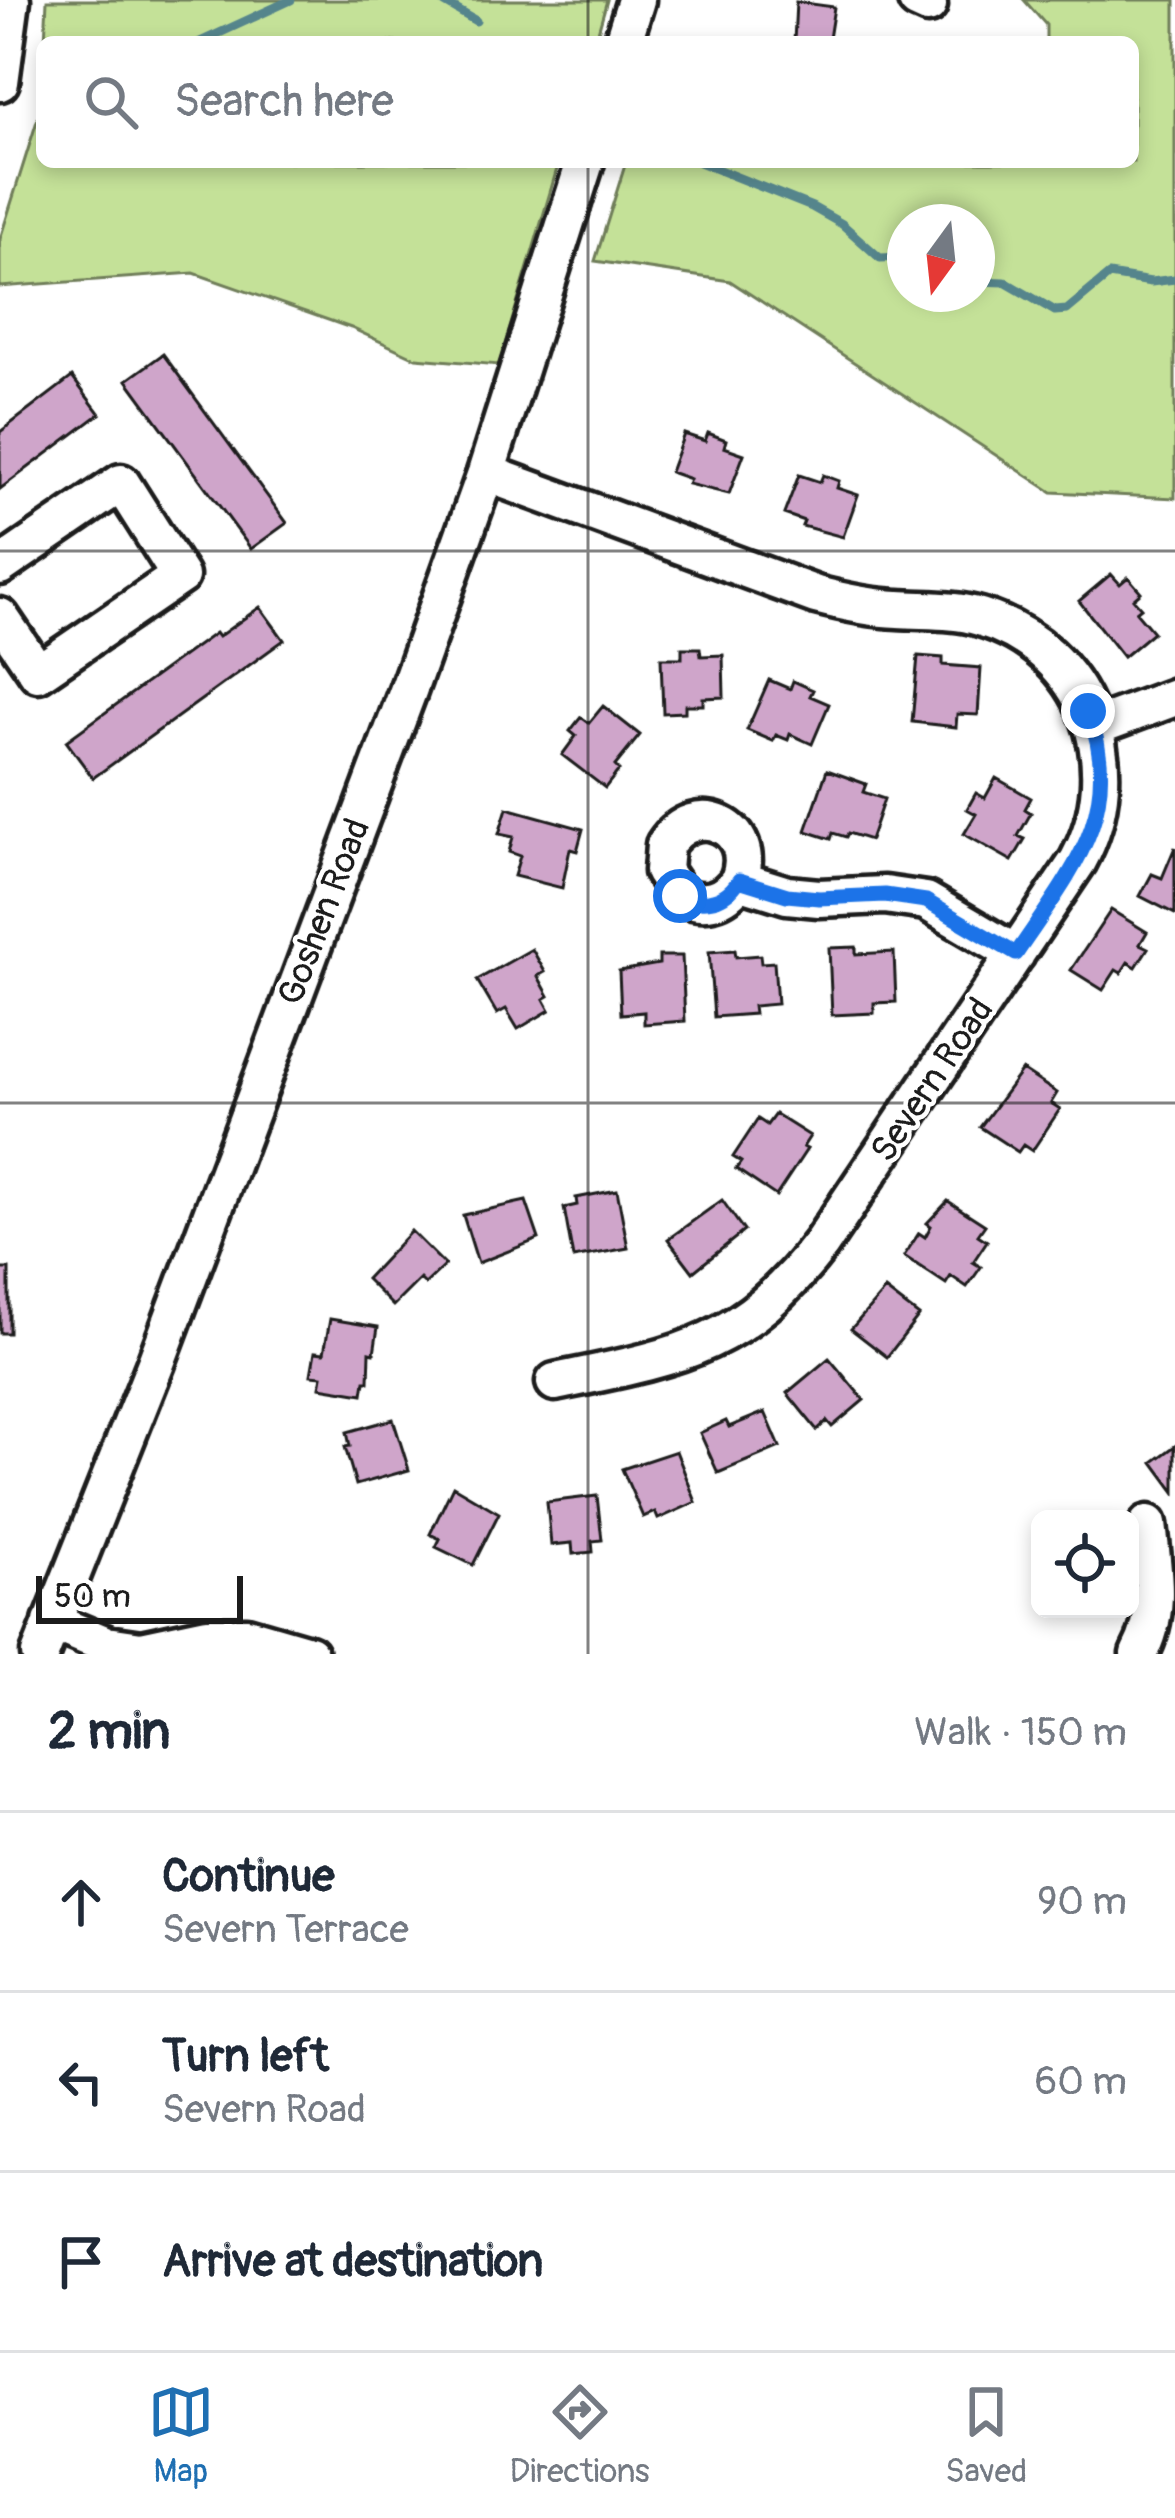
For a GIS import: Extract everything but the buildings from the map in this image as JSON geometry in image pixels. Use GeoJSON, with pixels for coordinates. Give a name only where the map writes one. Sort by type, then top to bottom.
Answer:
{"type":"FeatureCollection","features":[{"type":"Feature","properties":{"kind":"street"},"geometry":{"type":"LineString","coordinates":[[0,82],[11,0]]}},
{"type":"Feature","properties":{"kind":"street"},"geometry":{"type":"LineString","coordinates":[[625,36],[636,0]]}},
{"type":"Feature","properties":{"kind":"street","name":"Goshen Road"},"geometry":{"type":"LineString","coordinates":[[46,1638],[157,1363],[486,473],[582,171]]}},
{"type":"Feature","properties":{"kind":"street","name":"Severn Road"},"geometry":{"type":"LineString","coordinates":[[486,473],[816,595],[855,605],[974,615],[1020,634],[1061,669],[1094,727],[1102,782],[1095,823],[1078,861],[821,1244],[784,1289],[744,1323],[704,1346],[555,1382]]}},
{"type":"Feature","properties":{"kind":"street"},"geometry":{"type":"LineString","coordinates":[[0,566],[121,483],[180,576],[38,674],[0,617]]}},
{"type":"Feature","properties":{"kind":"street"},"geometry":{"type":"LineString","coordinates":[[1094,727],[1175,697]]}},
{"type":"Feature","properties":{"kind":"street"},"geometry":{"type":"LineString","coordinates":[[739,880],[787,895],[885,895],[926,901],[1016,954]]}},
{"type":"Feature","properties":{"kind":"street"},"geometry":{"type":"LineString","coordinates":[[1139,1654],[1156,1600],[1148,1524]]}},
{"type":"Feature","properties":{"kind":"street"},"geometry":{"type":"LineString","coordinates":[[46,1638],[141,1650],[207,1636],[247,1636],[309,1654]]}},
{"type":"Feature","properties":{"kind":"green space"},"geometry":{"type":"Polygon","coordinates":[[[47,0],[607,0],[597,36],[45,36],[47,0]]]}},
{"type":"Feature","properties":{"kind":"green space"},"geometry":{"type":"Polygon","coordinates":[[[1024,0],[1175,0],[1175,498],[1052,492],[730,281],[595,261],[624,168],[1139,168],[1139,36],[1046,36],[1046,25],[1024,0]]]}},
{"type":"Feature","properties":{"kind":"green space"},"geometry":{"type":"Polygon","coordinates":[[[36,124],[36,168],[557,168],[499,365],[416,358],[351,328],[194,273],[0,287],[0,239],[36,124]]]}},
{"type":"Feature","properties":{"kind":"waterway"},"geometry":{"type":"LineString","coordinates":[[213,36],[291,0]]}},
{"type":"Feature","properties":{"kind":"waterway"},"geometry":{"type":"LineString","coordinates":[[440,0],[476,21]]}},
{"type":"Feature","properties":{"kind":"waterway"},"geometry":{"type":"LineString","coordinates":[[714,168],[812,207],[842,224],[880,258],[887,258]]}},
{"type":"Feature","properties":{"kind":"waterway"},"geometry":{"type":"LineString","coordinates":[[995,282],[1005,282],[1055,311],[1067,310],[1109,275],[1151,282],[1175,279]]}},
{"type":"Feature","properties":{"kind":"route"},"geometry":{"type":"LineString","coordinates":[[680,896],[712,901],[728,894],[739,880],[787,895],[904,897],[944,909],[1016,954],[1078,861],[1095,823],[1101,762],[1088,711]]}}]}
